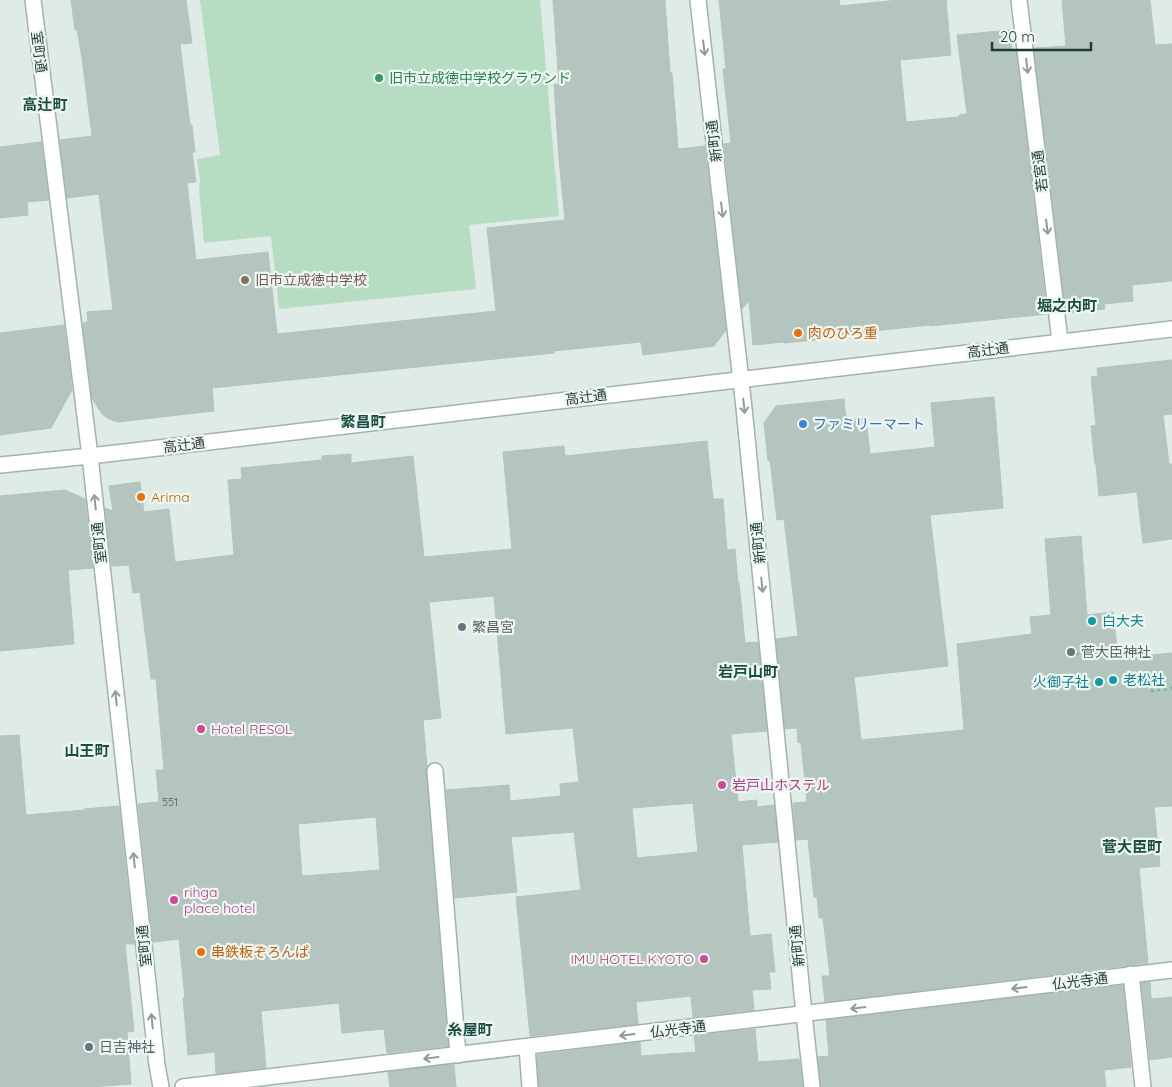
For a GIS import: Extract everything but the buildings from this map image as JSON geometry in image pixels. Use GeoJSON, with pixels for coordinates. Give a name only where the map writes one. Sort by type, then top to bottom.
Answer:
{"type":"FeatureCollection","features":[{"type":"Feature","properties":{"kind":"street","name":"室町通"},"geometry":{"type":"LineString","coordinates":[[33,0],[90,456],[161,1087]]}},
{"type":"Feature","properties":{"kind":"street","name":"新町通"},"geometry":{"type":"LineString","coordinates":[[698,0],[741,379],[812,1087]]}},
{"type":"Feature","properties":{"kind":"street","name":"若宮通"},"geometry":{"type":"LineString","coordinates":[[1019,0],[1060,341]]}},
{"type":"Feature","properties":{"kind":"street","name":"高辻通"},"geometry":{"type":"LineString","coordinates":[[0,465],[1172,329]]}},
{"type":"Feature","properties":{"kind":"street"},"geometry":{"type":"LineString","coordinates":[[435,771],[458,1055]]}},
{"type":"Feature","properties":{"kind":"street","name":"仏光寺通"},"geometry":{"type":"LineString","coordinates":[[183,1087],[1172,970]]}},
{"type":"Feature","properties":{"kind":"street"},"geometry":{"type":"LineString","coordinates":[[1131,974],[1143,1087]]}},
{"type":"Feature","properties":{"kind":"street"},"geometry":{"type":"LineString","coordinates":[[527,1047],[530,1087]]}},
{"type":"Feature","properties":{"kind":"path"},"geometry":{"type":"LineString","coordinates":[[1076,654],[1145,646]]}},
{"type":"Feature","properties":{"kind":"path"},"geometry":{"type":"LineString","coordinates":[[1151,690],[1172,688]]}},
{"type":"Feature","properties":{"kind":"green space","name":"旧市立成徳中学校グラウンド"},"geometry":{"type":"Polygon","coordinates":[[[200,0],[540,0],[559,216],[469,225],[476,289],[279,309],[271,236],[204,243],[197,159],[220,155],[200,0]]]}},
{"type":"Feature","properties":{"kind":"place","name":"旧市立成徳中学校グラウンド"},"geometry":{"type":"Point","coordinates":[379,78]}},
{"type":"Feature","properties":{"kind":"place","name":"旧市立成徳中学校"},"geometry":{"type":"Point","coordinates":[245,280]}},
{"type":"Feature","properties":{"kind":"place","name":"肉のひろ重"},"geometry":{"type":"Point","coordinates":[798,333]}},
{"type":"Feature","properties":{"kind":"place","name":"ファミリーマート"},"geometry":{"type":"Point","coordinates":[803,424]}},
{"type":"Feature","properties":{"kind":"place","name":"Arima"},"geometry":{"type":"Point","coordinates":[141,497]}},
{"type":"Feature","properties":{"kind":"place","name":"白大夫"},"geometry":{"type":"Point","coordinates":[1092,621]}},
{"type":"Feature","properties":{"kind":"place","name":"繁昌宮"},"geometry":{"type":"Point","coordinates":[462,627]}},
{"type":"Feature","properties":{"kind":"place","name":"菅大臣神社"},"geometry":{"type":"Point","coordinates":[1071,652]}},
{"type":"Feature","properties":{"kind":"place","name":"老松社"},"geometry":{"type":"Point","coordinates":[1113,680]}},
{"type":"Feature","properties":{"kind":"place","name":"火御子社"},"geometry":{"type":"Point","coordinates":[1099,682]}},
{"type":"Feature","properties":{"kind":"place","name":"Hotel RESOL"},"geometry":{"type":"Point","coordinates":[201,729]}},
{"type":"Feature","properties":{"kind":"place","name":"岩戸山ホステル"},"geometry":{"type":"Point","coordinates":[722,785]}},
{"type":"Feature","properties":{"kind":"place","name":"rihga place hotel"},"geometry":{"type":"Point","coordinates":[174,900]}},
{"type":"Feature","properties":{"kind":"place","name":"串鉄板ぞろんぱ"},"geometry":{"type":"Point","coordinates":[201,952]}},
{"type":"Feature","properties":{"kind":"place","name":"IMU HOTEL KYOTO"},"geometry":{"type":"Point","coordinates":[704,959]}},
{"type":"Feature","properties":{"kind":"place","name":"日吉神社"},"geometry":{"type":"Point","coordinates":[89,1047]}},
{"type":"Feature","properties":{"kind":"district","name":"高辻町"},"geometry":{"type":"Point","coordinates":[45,104]}},
{"type":"Feature","properties":{"kind":"district","name":"堀之内町"},"geometry":{"type":"Point","coordinates":[1067,305]}},
{"type":"Feature","properties":{"kind":"district","name":"繁昌町"},"geometry":{"type":"Point","coordinates":[363,421]}},
{"type":"Feature","properties":{"kind":"district","name":"岩戸山町"},"geometry":{"type":"Point","coordinates":[748,671]}},
{"type":"Feature","properties":{"kind":"district","name":"山王町"},"geometry":{"type":"Point","coordinates":[87,750]}},
{"type":"Feature","properties":{"kind":"district","name":"菅大臣町"},"geometry":{"type":"Point","coordinates":[1132,846]}},
{"type":"Feature","properties":{"kind":"district","name":"糸屋町"},"geometry":{"type":"Point","coordinates":[470,1029]}}]}
